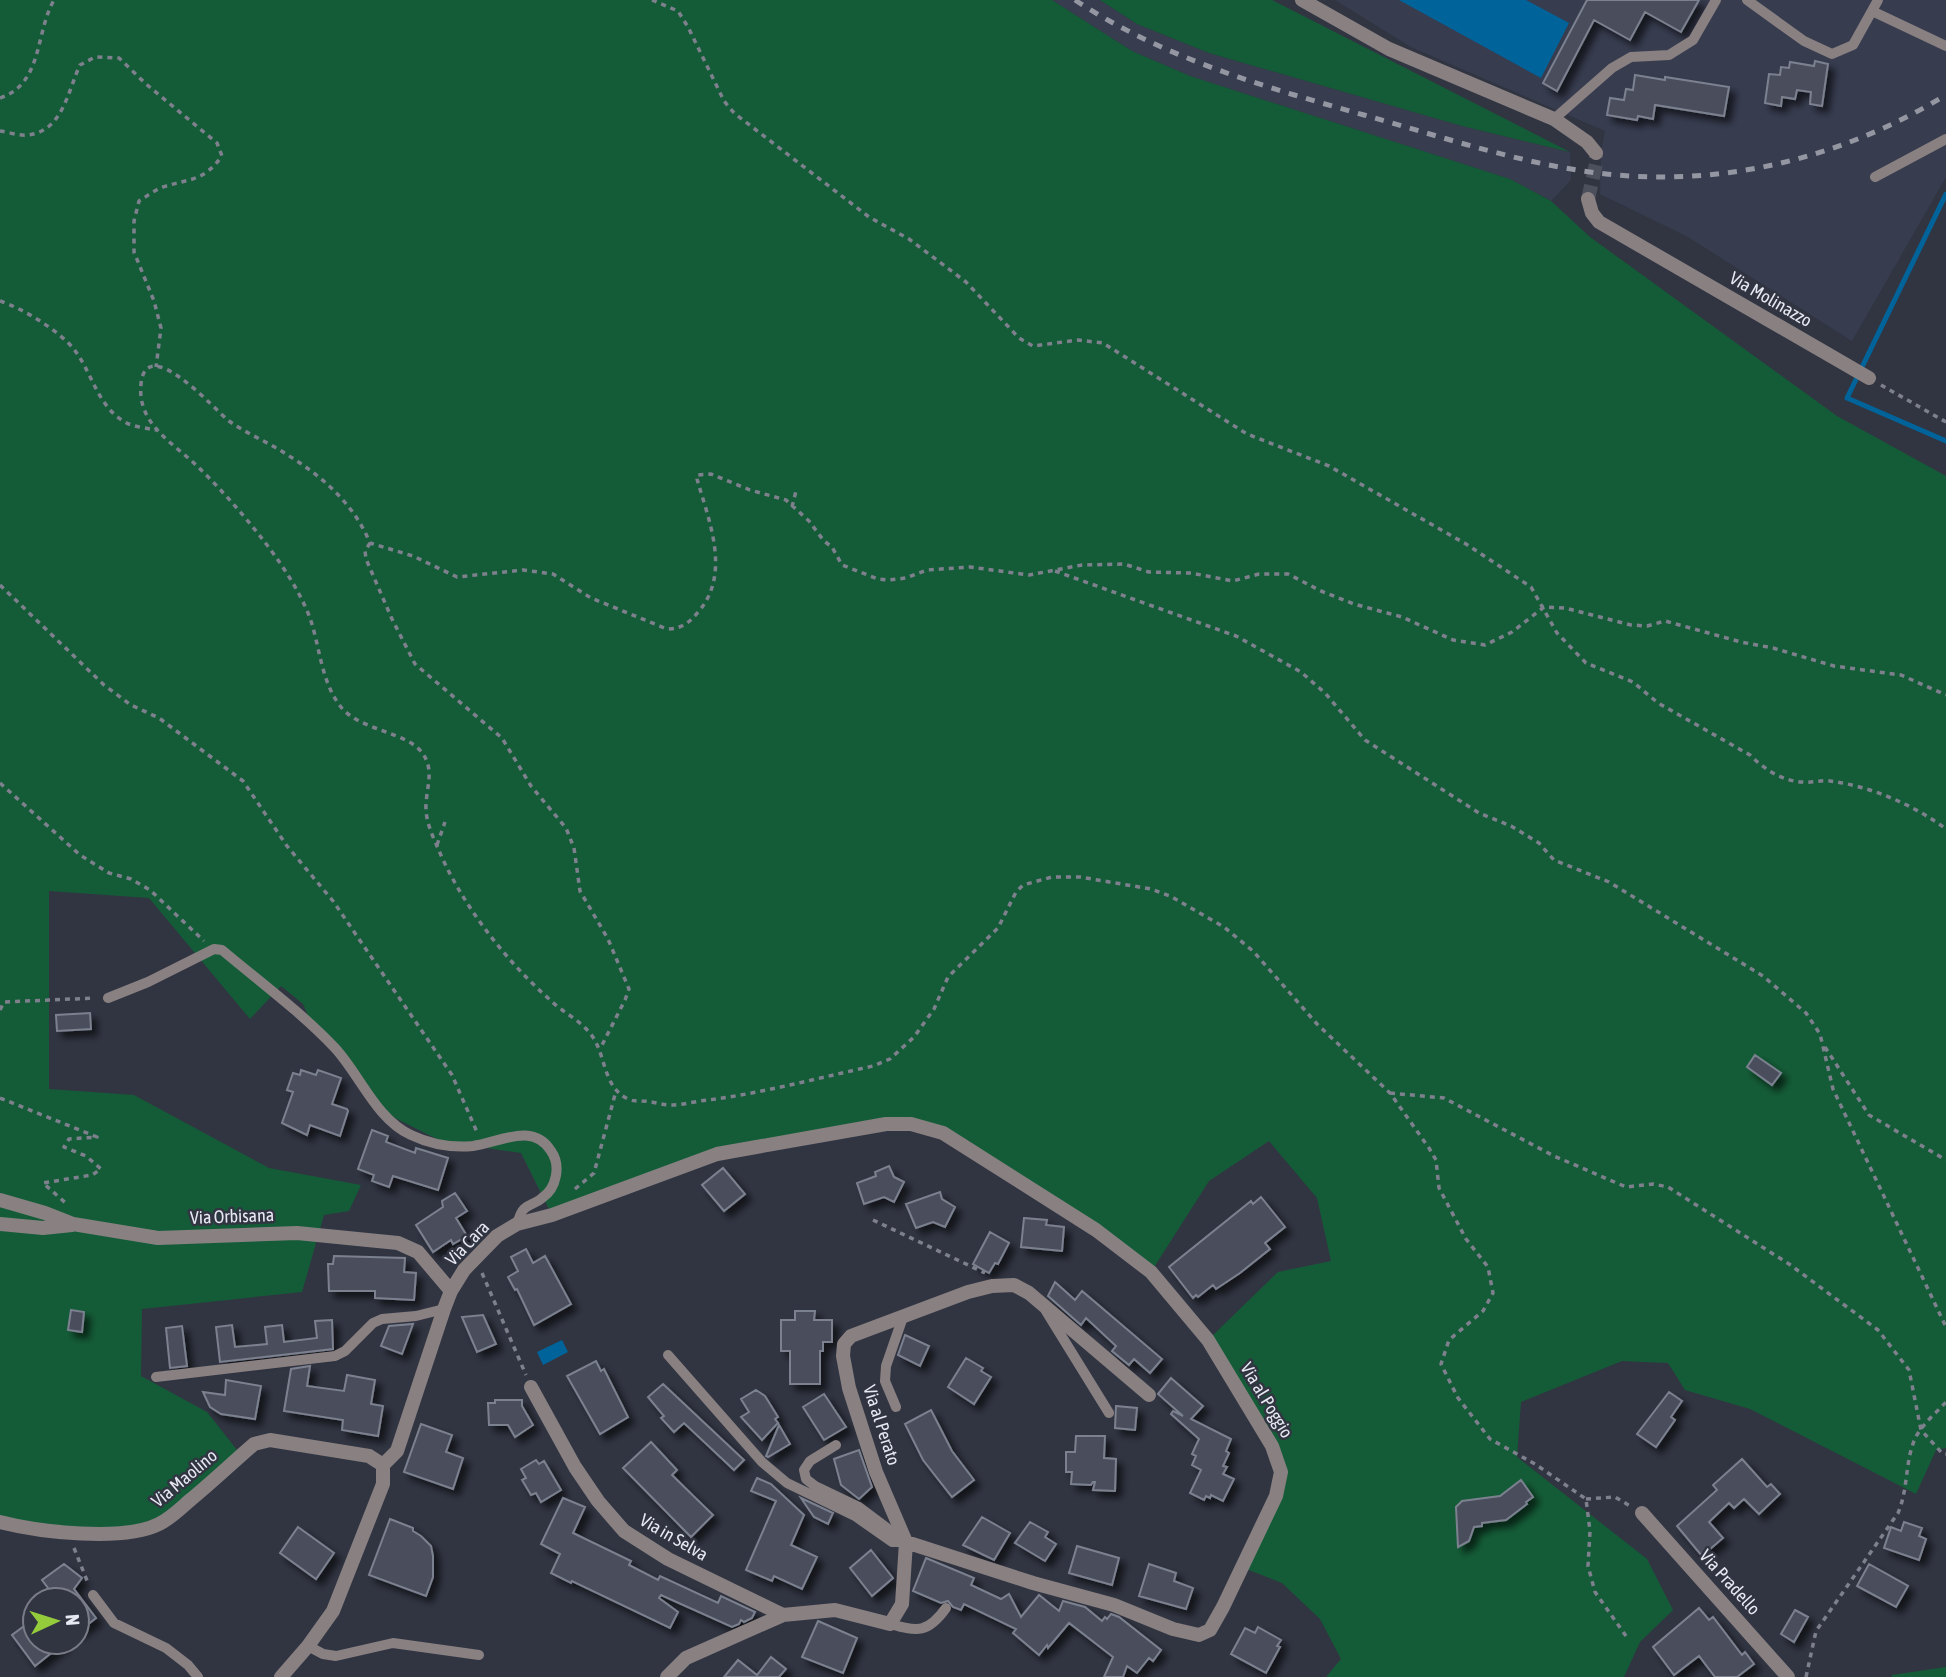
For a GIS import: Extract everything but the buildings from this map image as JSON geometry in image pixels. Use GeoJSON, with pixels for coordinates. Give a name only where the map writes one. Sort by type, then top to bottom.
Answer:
{"type":"FeatureCollection","features":[{"type":"Feature","properties":{"kind":"street"},"geometry":{"type":"LineString","coordinates":[[1302,0],[1389,48],[1554,119],[1587,142],[1596,153]]}},
{"type":"Feature","properties":{"kind":"street","name":"Via Molinazzo"},"geometry":{"type":"LineString","coordinates":[[1588,199],[1591,213],[1599,222],[1869,378]]}},
{"type":"Feature","properties":{"kind":"street","name":"Via Cara"},"geometry":{"type":"LineString","coordinates":[[281,1677],[333,1611],[383,1484],[383,1465],[397,1451],[451,1291],[464,1270],[497,1236],[517,1224],[552,1215],[717,1154],[886,1124]]}},
{"type":"Feature","properties":{"kind":"street","name":"Via al Poggio"},"geometry":{"type":"LineString","coordinates":[[886,1124],[911,1124],[943,1133],[1096,1230],[1152,1272],[1208,1340],[1272,1446],[1282,1472],[1276,1496],[1223,1606],[1210,1630],[1199,1635],[1173,1629],[1114,1605],[1033,1583],[906,1542]]}},
{"type":"Feature","properties":{"kind":"street","name":"Via Orbisana"},"geometry":{"type":"LineString","coordinates":[[0,1200],[26,1206],[73,1224],[158,1238],[297,1233],[398,1243],[418,1252],[451,1291]]}},
{"type":"Feature","properties":{"kind":"street"},"geometry":{"type":"LineString","coordinates":[[0,1224],[43,1228],[73,1224]]}},
{"type":"Feature","properties":{"kind":"street","name":"Via al Perato"},"geometry":{"type":"LineString","coordinates":[[890,1624],[902,1604],[906,1542],[866,1445],[849,1388],[843,1356],[844,1344],[851,1336],[992,1286],[1019,1286],[1149,1395]]}},
{"type":"Feature","properties":{"kind":"street","name":"Via in Selva"},"geometry":{"type":"LineString","coordinates":[[531,1387],[575,1467],[598,1501],[624,1531],[668,1559],[783,1615]]}},
{"type":"Feature","properties":{"kind":"street","name":"Via Maolino"},"geometry":{"type":"LineString","coordinates":[[0,1522],[30,1530],[68,1533],[119,1532],[158,1525],[254,1444],[262,1441],[280,1441],[369,1456],[383,1465]]}},
{"type":"Feature","properties":{"kind":"street","name":"Via Pradello"},"geometry":{"type":"LineString","coordinates":[[1642,1513],[1788,1677]]}},
{"type":"Feature","properties":{"kind":"street"},"geometry":{"type":"LineString","coordinates":[[667,1677],[686,1658],[783,1615],[835,1610],[890,1624]]}},
{"type":"Feature","properties":{"kind":"lane"},"geometry":{"type":"LineString","coordinates":[[1554,119],[1612,68],[1631,57],[1669,55],[1693,40],[1716,0]]}},
{"type":"Feature","properties":{"kind":"lane"},"geometry":{"type":"LineString","coordinates":[[1747,0],[1804,41],[1832,54],[1853,45],[1878,0]]}},
{"type":"Feature","properties":{"kind":"lane"},"geometry":{"type":"LineString","coordinates":[[1872,11],[1946,46]]}},
{"type":"Feature","properties":{"kind":"lane"},"geometry":{"type":"LineString","coordinates":[[1875,177],[1946,139]]}},
{"type":"Feature","properties":{"kind":"lane"},"geometry":{"type":"LineString","coordinates":[[107,998],[148,982],[214,949],[222,950],[336,1049],[383,1112],[401,1130],[442,1145],[463,1146],[509,1136],[529,1135],[537,1138],[552,1151],[556,1169],[554,1184],[543,1198],[524,1209],[517,1224]]}},
{"type":"Feature","properties":{"kind":"lane"},"geometry":{"type":"LineString","coordinates":[[1044,1308],[1109,1413]]}},
{"type":"Feature","properties":{"kind":"lane"},"geometry":{"type":"LineString","coordinates":[[156,1377],[335,1356],[345,1351],[373,1323],[382,1319],[444,1309]]}},
{"type":"Feature","properties":{"kind":"lane"},"geometry":{"type":"LineString","coordinates":[[896,1407],[885,1381],[886,1366],[903,1317]]}},
{"type":"Feature","properties":{"kind":"lane"},"geometry":{"type":"LineString","coordinates":[[668,1355],[762,1462],[777,1475],[796,1488],[855,1516],[892,1542],[906,1542]]}},
{"type":"Feature","properties":{"kind":"lane"},"geometry":{"type":"LineString","coordinates":[[836,1445],[810,1461],[804,1470],[806,1479],[859,1507],[906,1542]]}},
{"type":"Feature","properties":{"kind":"lane"},"geometry":{"type":"LineString","coordinates":[[93,1595],[114,1623],[166,1648],[188,1665],[198,1677]]}},
{"type":"Feature","properties":{"kind":"lane"},"geometry":{"type":"LineString","coordinates":[[890,1624],[914,1630],[934,1625],[946,1608]]}},
{"type":"Feature","properties":{"kind":"lane"},"geometry":{"type":"LineString","coordinates":[[308,1646],[323,1654],[337,1656],[393,1643],[479,1655]]}},
{"type":"Feature","properties":{"kind":"path"},"geometry":{"type":"LineString","coordinates":[[0,98],[22,86],[31,72],[54,0]]}},
{"type":"Feature","properties":{"kind":"path"},"geometry":{"type":"LineString","coordinates":[[652,0],[678,11],[724,102],[734,113],[869,217],[909,239],[966,282],[1019,338],[1033,346],[1079,340],[1103,343],[1247,434],[1329,466],[1466,544],[1531,587],[1557,633],[1586,663],[1633,682],[1658,703],[1750,755],[1786,780],[1829,781],[1882,794],[1946,829]]}},
{"type":"Feature","properties":{"kind":"path"},"geometry":{"type":"LineString","coordinates":[[0,131],[28,135],[50,127],[62,111],[80,65],[96,57],[119,58],[146,84],[217,142],[222,156],[212,170],[194,180],[161,187],[139,201],[134,221],[134,252],[154,301],[161,328],[156,367]]}},
{"type":"Feature","properties":{"kind":"path"},"geometry":{"type":"LineString","coordinates":[[0,301],[38,320],[75,350],[102,400],[124,422],[158,431]]}},
{"type":"Feature","properties":{"kind":"path"},"geometry":{"type":"LineString","coordinates":[[370,543],[353,509],[307,467],[229,421],[176,373],[156,367],[148,369],[141,385],[145,410],[158,431],[195,464],[261,537],[281,565],[310,618],[320,662],[342,709],[362,723],[415,746],[423,754],[430,775],[427,819],[437,847],[470,909],[548,999],[582,1025],[600,1049],[609,1081],[616,1091],[632,1101],[670,1105],[732,1097],[873,1066],[890,1059],[915,1037],[934,1009],[948,977],[998,928],[1023,885],[1052,877],[1080,877],[1151,889],[1170,896],[1224,927],[1253,951],[1317,1024],[1390,1093],[1436,1160],[1439,1188],[1466,1239],[1488,1267],[1492,1279],[1493,1293],[1483,1311],[1449,1340],[1441,1364],[1458,1398],[1490,1439],[1535,1464],[1586,1499],[1615,1497],[1642,1513]]}},
{"type":"Feature","properties":{"kind":"path"},"geometry":{"type":"LineString","coordinates":[[1869,378],[1946,422]]}},
{"type":"Feature","properties":{"kind":"path"},"geometry":{"type":"LineString","coordinates":[[370,543],[413,556],[457,577],[523,570],[553,574],[608,606],[656,625],[677,629],[691,620],[711,595],[717,567],[709,516],[697,475],[711,474],[750,490],[780,497],[809,521],[832,547],[842,565],[878,579],[906,578],[928,570],[970,567],[1029,575],[1082,565],[1124,564],[1149,572],[1191,573],[1233,581],[1259,574],[1288,574],[1321,591],[1354,604],[1402,617],[1453,640],[1485,645],[1512,632],[1544,607],[1565,608],[1631,625],[1647,626],[1665,621],[1676,623],[1834,666],[1901,675],[1946,695]]}},
{"type":"Feature","properties":{"kind":"path"},"geometry":{"type":"LineString","coordinates":[[792,507],[796,491]]}},
{"type":"Feature","properties":{"kind":"path"},"geometry":{"type":"LineString","coordinates":[[370,543],[365,551],[366,559],[415,664],[502,738],[531,786],[566,828],[575,848],[580,891],[608,939],[629,989],[600,1049]]}},
{"type":"Feature","properties":{"kind":"path"},"geometry":{"type":"LineString","coordinates":[[1053,571],[1236,636],[1301,672],[1325,693],[1365,740],[1479,813],[1511,826],[1539,842],[1554,860],[1609,882],[1763,976],[1806,1013],[1820,1034],[1833,1089],[1946,1327]]}},
{"type":"Feature","properties":{"kind":"path"},"geometry":{"type":"LineString","coordinates":[[0,585],[104,685],[131,705],[159,718],[243,781],[287,846],[333,901],[452,1075],[482,1144]]}},
{"type":"Feature","properties":{"kind":"path"},"geometry":{"type":"LineString","coordinates":[[0,783],[80,855],[109,873],[131,879],[150,890],[214,949]]}},
{"type":"Feature","properties":{"kind":"path"},"geometry":{"type":"LineString","coordinates":[[437,847],[445,822]]}},
{"type":"Feature","properties":{"kind":"path"},"geometry":{"type":"LineString","coordinates":[[0,1010],[4,1002],[107,998]]}},
{"type":"Feature","properties":{"kind":"path"},"geometry":{"type":"LineString","coordinates":[[1824,1045],[1868,1115],[1946,1160]]}},
{"type":"Feature","properties":{"kind":"path"},"geometry":{"type":"LineString","coordinates":[[575,1190],[594,1173],[616,1091]]}},
{"type":"Feature","properties":{"kind":"path"},"geometry":{"type":"LineString","coordinates":[[1390,1093],[1444,1098],[1554,1156],[1626,1187],[1653,1184],[1668,1187],[1789,1264],[1878,1330],[1909,1370],[1921,1430],[1946,1454]]}},
{"type":"Feature","properties":{"kind":"path"},"geometry":{"type":"LineString","coordinates":[[0,1098],[97,1137],[69,1139],[64,1147],[86,1156],[101,1169],[92,1175],[43,1183],[73,1210],[73,1224]]}},
{"type":"Feature","properties":{"kind":"path"},"geometry":{"type":"LineString","coordinates":[[873,1220],[988,1274],[992,1286]]}},
{"type":"Feature","properties":{"kind":"path"},"geometry":{"type":"LineString","coordinates":[[475,1258],[531,1387]]}},
{"type":"Feature","properties":{"kind":"path"},"geometry":{"type":"LineString","coordinates":[[1806,1677],[1816,1631],[1898,1513],[1903,1502],[1914,1441],[1946,1402]]}},
{"type":"Feature","properties":{"kind":"path"},"geometry":{"type":"LineString","coordinates":[[1586,1499],[1590,1531],[1588,1566],[1595,1592],[1626,1636]]}},
{"type":"Feature","properties":{"kind":"path"},"geometry":{"type":"LineString","coordinates":[[68,1533],[93,1595]]}},
{"type":"Feature","properties":{"kind":"shaded area"},"geometry":{"type":"Polygon","coordinates":[[[1052,0],[1100,0],[1137,24],[1209,53],[1462,126],[1570,152],[1571,180],[1551,201],[1510,179],[1190,76],[1132,51],[1052,0]]]}},
{"type":"Feature","properties":{"kind":"shaded area"},"geometry":{"type":"Polygon","coordinates":[[[1335,0],[1946,0],[1946,177],[1852,341],[1688,237],[1600,194],[1601,152],[1605,131],[1411,47],[1335,0]]]}},
{"type":"Feature","properties":{"kind":"green space"},"geometry":{"type":"Polygon","coordinates":[[[0,0],[1052,0],[1132,51],[1190,76],[1510,179],[1551,201],[1590,237],[1837,416],[1946,476],[1946,1448],[1936,1450],[1916,1494],[1750,1409],[1685,1390],[1668,1363],[1622,1361],[1521,1402],[1517,1457],[1647,1559],[1673,1610],[1640,1642],[1624,1677],[1326,1677],[1341,1659],[1320,1619],[1282,1583],[1241,1567],[1281,1472],[1208,1340],[1278,1272],[1331,1261],[1317,1198],[1269,1141],[1209,1181],[1151,1272],[978,1153],[911,1124],[717,1154],[552,1215],[521,1153],[449,1145],[383,1112],[312,1025],[303,1004],[281,986],[250,1019],[149,898],[49,891],[49,1089],[134,1095],[269,1168],[361,1185],[349,1211],[324,1215],[302,1292],[142,1309],[141,1376],[207,1412],[241,1455],[170,1517],[119,1532],[0,1522],[0,0]]]}},
{"type":"Feature","properties":{"kind":"green space"},"geometry":{"type":"Polygon","coordinates":[[[1100,0],[1272,0],[1570,152],[1462,126],[1209,53],[1137,24],[1100,0]]]}},
{"type":"Feature","properties":{"kind":"green space"},"geometry":{"type":"Polygon","coordinates":[[[1946,1667],[1946,1677],[1892,1677],[1892,1675],[1946,1667]]]}},
{"type":"Feature","properties":{"kind":"water"},"geometry":{"type":"Polygon","coordinates":[[[1399,0],[1526,0],[1569,23],[1541,78],[1399,0]]]}},
{"type":"Feature","properties":{"kind":"water"},"geometry":{"type":"Polygon","coordinates":[[[562,1340],[568,1352],[543,1365],[537,1352],[562,1340]]]}},
{"type":"Feature","properties":{"kind":"waterway"},"geometry":{"type":"LineString","coordinates":[[1946,194],[1847,398],[1946,441]]}},
{"type":"Feature","properties":{"kind":"tunnel"},"geometry":{"type":"LineString","coordinates":[[1588,199],[1596,153]]}},
{"type":"Feature","properties":{"kind":"railway"},"geometry":{"type":"LineString","coordinates":[[1075,0],[1143,38],[1252,82],[1484,149],[1545,164],[1606,174],[1695,176],[1783,163],[1867,135],[1946,95]]}}]}
